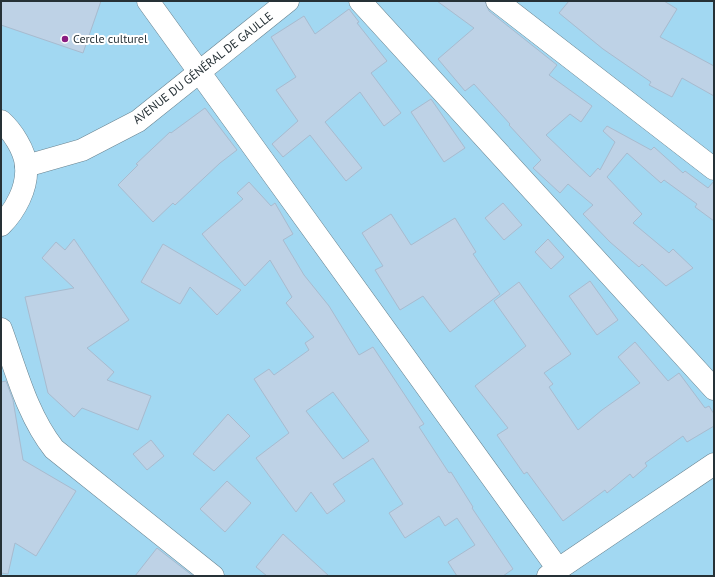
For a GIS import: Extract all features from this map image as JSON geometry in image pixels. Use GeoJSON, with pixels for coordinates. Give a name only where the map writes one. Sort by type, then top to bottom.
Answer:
{"type":"FeatureCollection","features":[{"type":"Feature","properties":{"kind":"street"},"geometry":{"type":"LineString","coordinates":[[148,1],[553,572],[714,464]]}},
{"type":"Feature","properties":{"kind":"street","name":"AVENUE DU GÉNÉRAL DE GAULLE"},"geometry":{"type":"LineString","coordinates":[[26,166],[82,150],[138,121],[288,1]]}},
{"type":"Feature","properties":{"kind":"street"},"geometry":{"type":"LineString","coordinates":[[360,1],[714,389]]}},
{"type":"Feature","properties":{"kind":"street"},"geometry":{"type":"LineString","coordinates":[[497,1],[714,169]]}},
{"type":"Feature","properties":{"kind":"street"},"geometry":{"type":"LineString","coordinates":[[1,121],[9,128],[19,146],[26,166],[22,191],[11,215],[1,225]]}},
{"type":"Feature","properties":{"kind":"street"},"geometry":{"type":"LineString","coordinates":[[1,329],[33,417],[42,434],[54,449],[213,576]]}},
{"type":"Feature","properties":{"kind":"shaded area"},"geometry":{"type":"Polygon","coordinates":[[[1,1],[714,1],[714,576],[1,576],[1,1]]]}},
{"type":"Feature","properties":{"kind":"building","name":"Cercle culturel"},"geometry":{"type":"Polygon","coordinates":[[[1,1],[101,1],[83,53],[1,25],[1,1]]]}},
{"type":"Feature","properties":{"kind":"building"},"geometry":{"type":"Polygon","coordinates":[[[437,1],[485,1],[489,11],[557,65],[549,75],[592,106],[581,122],[570,114],[546,135],[590,177],[598,168],[600,170],[615,142],[603,131],[607,126],[651,150],[654,147],[683,173],[685,171],[708,188],[714,181],[714,221],[695,207],[697,204],[664,180],[661,183],[627,153],[607,177],[642,214],[633,223],[669,253],[673,249],[693,268],[666,286],[642,264],[639,267],[610,242],[583,214],[593,205],[568,184],[560,193],[533,168],[541,160],[509,125],[510,124],[474,84],[465,91],[438,59],[474,28],[437,1]]]}},
{"type":"Feature","properties":{"kind":"building"},"geometry":{"type":"Polygon","coordinates":[[[569,1],[664,1],[677,9],[660,37],[714,66],[714,96],[682,78],[672,97],[649,85],[651,82],[603,49],[559,13],[569,1]]]}},
{"type":"Feature","properties":{"kind":"building"},"geometry":{"type":"Polygon","coordinates":[[[349,9],[359,22],[357,23],[387,61],[371,73],[401,113],[384,126],[360,92],[325,122],[362,168],[346,181],[310,135],[283,157],[272,144],[298,121],[276,90],[296,77],[271,37],[304,16],[315,34],[349,9]]]}},
{"type":"Feature","properties":{"kind":"building"},"geometry":{"type":"Polygon","coordinates":[[[431,99],[465,148],[444,162],[411,112],[431,99]]]}},
{"type":"Feature","properties":{"kind":"building"},"geometry":{"type":"Polygon","coordinates":[[[205,108],[237,150],[220,163],[175,205],[173,203],[153,222],[118,185],[138,165],[136,164],[170,132],[171,133],[205,108]]]}},
{"type":"Feature","properties":{"kind":"building"},"geometry":{"type":"Polygon","coordinates":[[[249,182],[271,206],[275,203],[293,234],[283,240],[304,275],[329,306],[359,355],[373,347],[424,424],[419,427],[449,473],[451,472],[473,507],[472,508],[513,569],[503,576],[457,576],[448,562],[475,545],[457,518],[445,526],[439,516],[405,538],[389,513],[403,504],[373,458],[333,484],[345,501],[327,514],[311,492],[296,512],[256,458],[289,433],[254,379],[269,369],[274,375],[309,350],[305,343],[314,337],[286,303],[292,297],[270,260],[245,286],[202,234],[243,199],[237,193],[249,182]],[[333,392],[306,411],[343,459],[369,441],[333,392]]]}},
{"type":"Feature","properties":{"kind":"building"},"geometry":{"type":"Polygon","coordinates":[[[503,203],[522,225],[504,240],[485,218],[503,203]]]}},
{"type":"Feature","properties":{"kind":"building"},"geometry":{"type":"Polygon","coordinates":[[[391,214],[411,245],[455,218],[476,252],[473,254],[500,294],[450,332],[423,296],[400,310],[375,270],[383,266],[362,233],[391,214]]]}},
{"type":"Feature","properties":{"kind":"building"},"geometry":{"type":"Polygon","coordinates":[[[74,239],[129,320],[87,348],[114,372],[107,380],[151,396],[138,430],[82,408],[74,417],[48,393],[25,297],[74,288],[42,258],[56,242],[65,250],[74,239]]]}},
{"type":"Feature","properties":{"kind":"building"},"geometry":{"type":"Polygon","coordinates":[[[548,239],[564,257],[551,269],[535,252],[548,239]]]}},
{"type":"Feature","properties":{"kind":"building"},"geometry":{"type":"Polygon","coordinates":[[[163,244],[241,290],[217,315],[190,287],[180,304],[141,282],[163,244]]]}},
{"type":"Feature","properties":{"kind":"building"},"geometry":{"type":"Polygon","coordinates":[[[590,281],[618,320],[597,335],[569,296],[590,281]]]}},
{"type":"Feature","properties":{"kind":"building"},"geometry":{"type":"Polygon","coordinates":[[[519,282],[571,354],[544,373],[553,384],[549,387],[578,430],[602,410],[640,383],[618,357],[635,342],[668,381],[679,373],[705,408],[709,406],[714,414],[714,426],[687,442],[683,436],[645,463],[647,466],[633,478],[630,474],[607,493],[605,490],[563,521],[527,472],[524,474],[497,435],[508,428],[475,386],[526,346],[494,301],[519,282]]]}},
{"type":"Feature","properties":{"kind":"building"},"geometry":{"type":"Polygon","coordinates":[[[6,381],[13,400],[23,460],[76,491],[36,556],[15,543],[8,574],[1,573],[1,382],[6,381]]]}},
{"type":"Feature","properties":{"kind":"building"},"geometry":{"type":"Polygon","coordinates":[[[228,414],[250,436],[214,471],[193,454],[228,414]]]}},
{"type":"Feature","properties":{"kind":"building"},"geometry":{"type":"Polygon","coordinates":[[[151,440],[164,456],[147,470],[133,454],[151,440]]]}},
{"type":"Feature","properties":{"kind":"building"},"geometry":{"type":"Polygon","coordinates":[[[227,481],[251,503],[225,532],[200,509],[227,481]]]}},
{"type":"Feature","properties":{"kind":"building"},"geometry":{"type":"Polygon","coordinates":[[[283,534],[329,576],[267,576],[256,567],[283,534]]]}},
{"type":"Feature","properties":{"kind":"building"},"geometry":{"type":"Polygon","coordinates":[[[157,548],[193,576],[135,576],[157,548]]]}},
{"type":"Feature","properties":{"kind":"place","name":"Cercle culturel"},"geometry":{"type":"Point","coordinates":[65,39]}}]}
